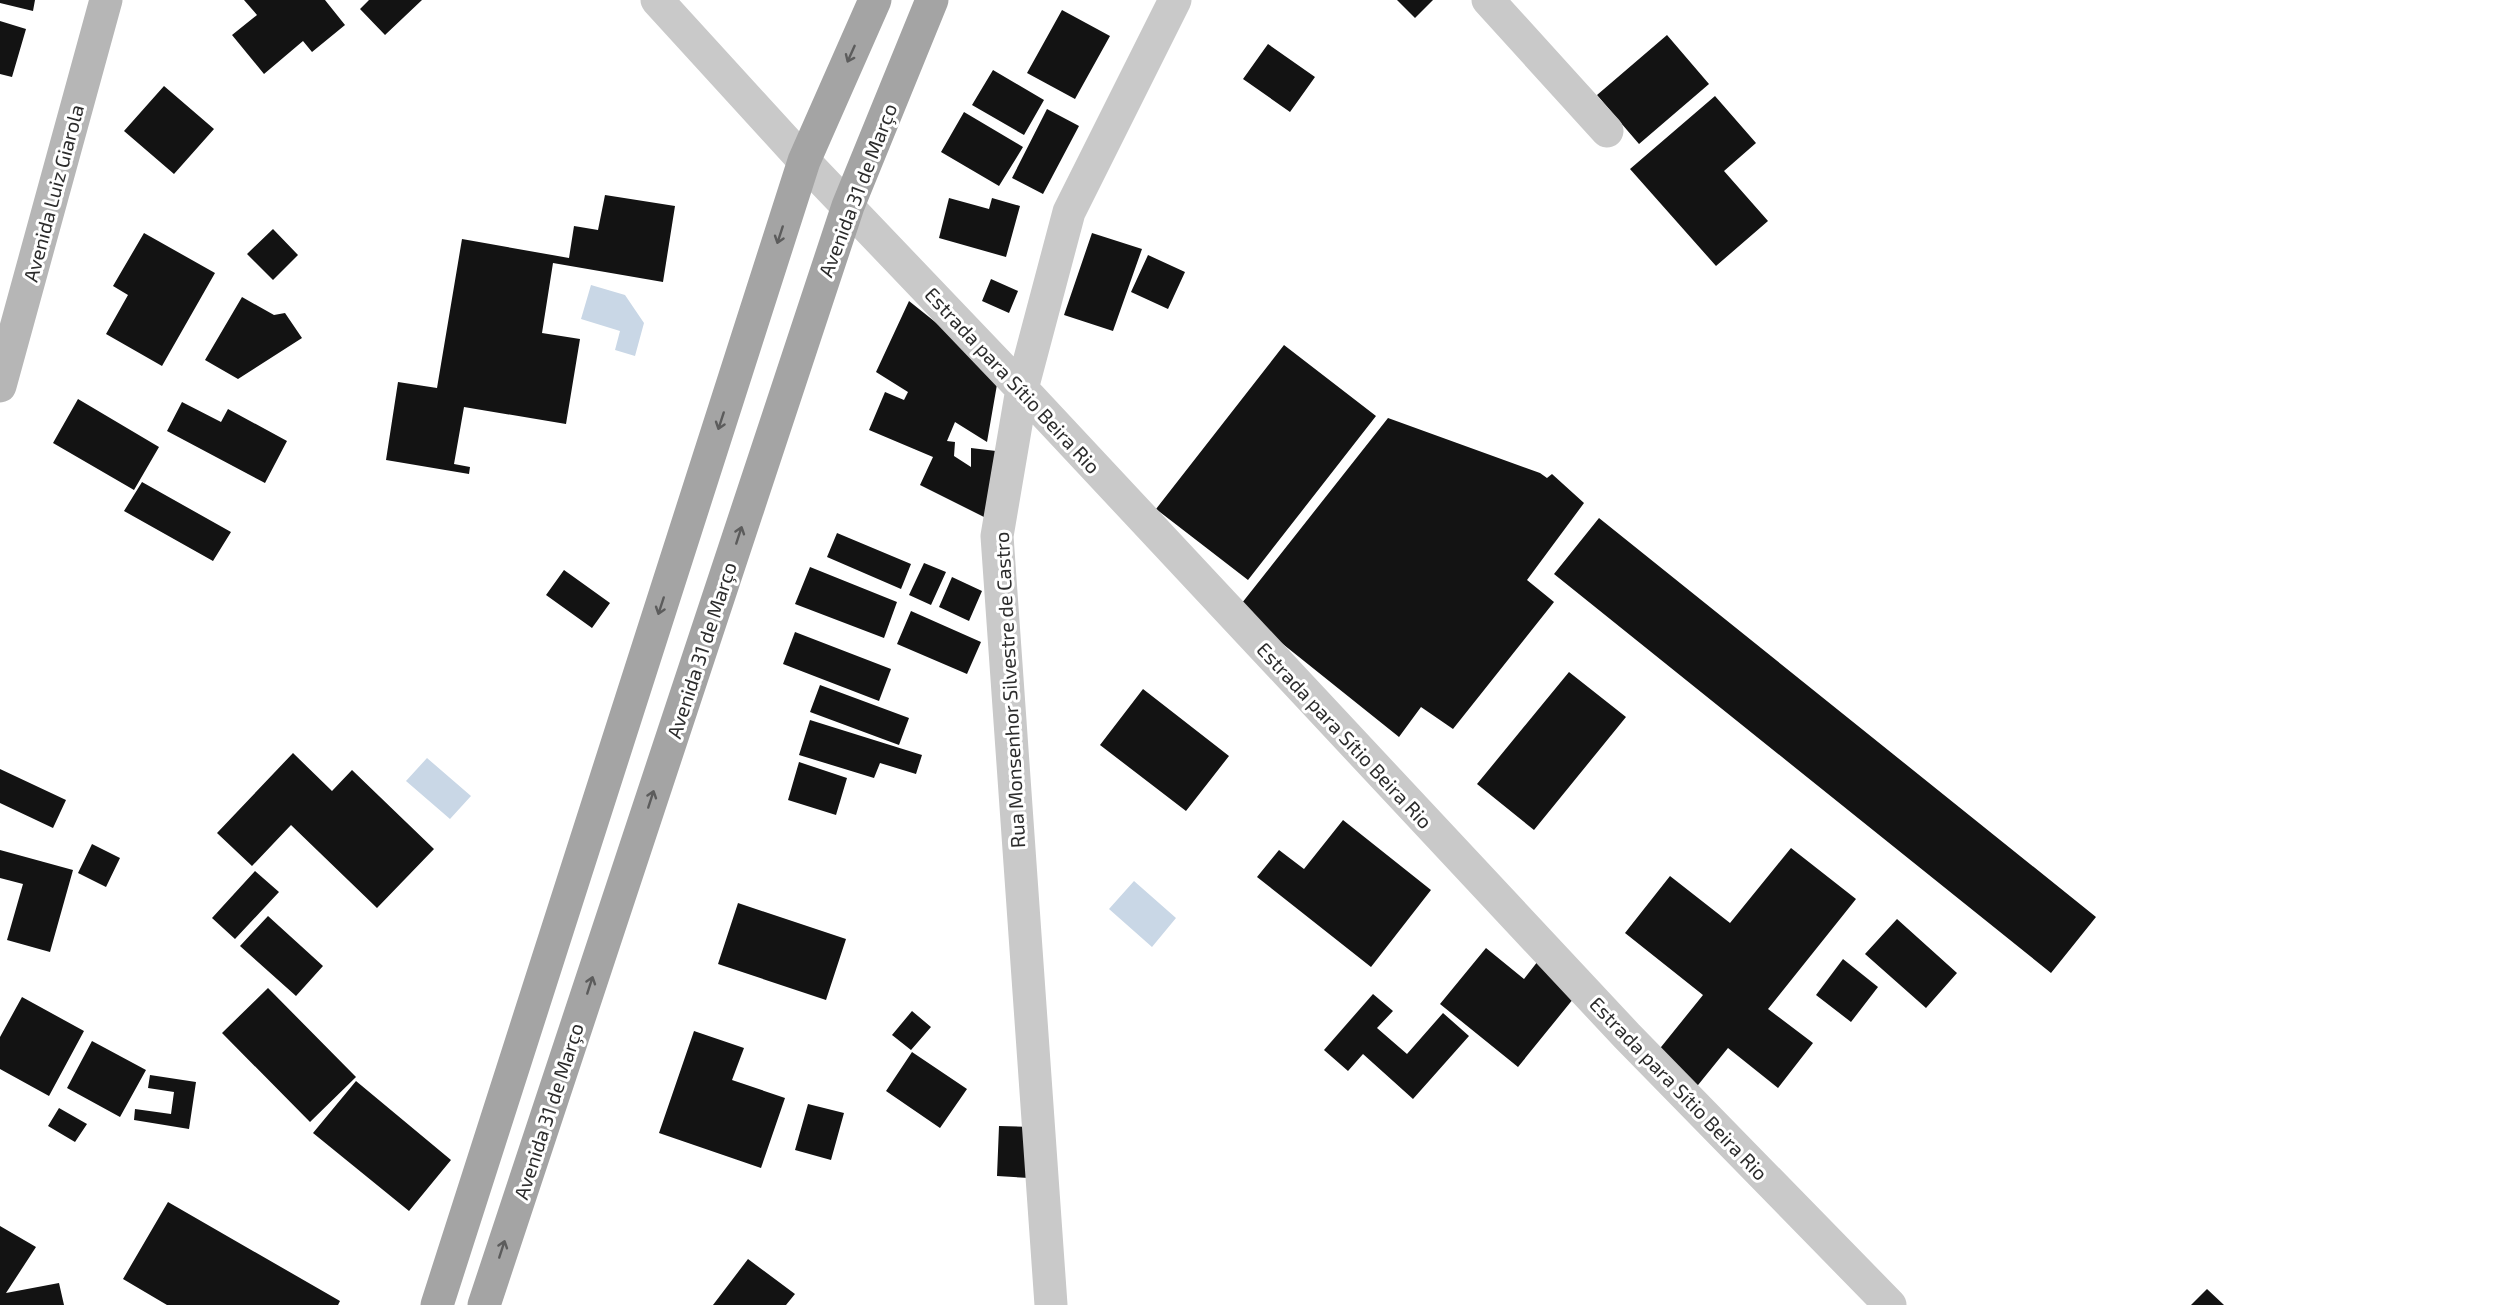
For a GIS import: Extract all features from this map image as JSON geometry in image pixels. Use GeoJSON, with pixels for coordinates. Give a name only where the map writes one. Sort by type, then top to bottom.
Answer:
{"type":"FeatureCollection","features":[{"type":"Feature","properties":{"kind":"main road"},"geometry":{"type":"LineString","coordinates":[[437,1305],[804,161],[875,0]]}},
{"type":"Feature","properties":{"kind":"main road","name":"Avenida 31 de Março"},"geometry":{"type":"LineString","coordinates":[[484,1305],[848,206],[932,0]]}},
{"type":"Feature","properties":{"kind":"main road"},"geometry":{"type":"LineString","coordinates":[[581,855],[630,865]]}},
{"type":"Feature","properties":{"kind":"street","name":"Avenida Luiz Giarola"},"geometry":{"type":"LineString","coordinates":[[0,386],[106,0]]}},
{"type":"Feature","properties":{"kind":"street","name":"Estrada para Sítio Beira Rio"},"geometry":{"type":"LineString","coordinates":[[657,0],[804,161],[1022,389],[1619,1027],[1890,1305]]}},
{"type":"Feature","properties":{"kind":"street","name":"Rua Monsenhor Silvestre de Castro"},"geometry":{"type":"LineString","coordinates":[[1051,1305],[997,536],[1022,389],[1069,212],[1175,0]]}},
{"type":"Feature","properties":{"kind":"street"},"geometry":{"type":"LineString","coordinates":[[1488,0],[1607,131]]}},
{"type":"Feature","properties":{"kind":"water"},"geometry":{"type":"Polygon","coordinates":[[[591,285],[625,295],[644,323],[635,356],[615,350],[620,331],[581,319],[591,285]]]}},
{"type":"Feature","properties":{"kind":"water"},"geometry":{"type":"Polygon","coordinates":[[[427,758],[471,796],[450,819],[406,781],[427,758]]]}},
{"type":"Feature","properties":{"kind":"water"},"geometry":{"type":"Polygon","coordinates":[[[1134,881],[1176,918],[1152,947],[1109,909],[1134,881]]]}},
{"type":"Feature","properties":{"kind":"building"},"geometry":{"type":"Polygon","coordinates":[[[0,0],[35,0],[33,11],[0,3],[0,0]]]}},
{"type":"Feature","properties":{"kind":"building"},"geometry":{"type":"Polygon","coordinates":[[[244,0],[325,0],[345,25],[312,52],[303,41],[264,74],[232,35],[257,15],[244,0]]]}},
{"type":"Feature","properties":{"kind":"building"},"geometry":{"type":"Polygon","coordinates":[[[369,0],[422,0],[385,35],[360,9],[369,0]]]}},
{"type":"Feature","properties":{"kind":"building"},"geometry":{"type":"Polygon","coordinates":[[[1397,0],[1433,0],[1415,18],[1397,0]]]}},
{"type":"Feature","properties":{"kind":"building"},"geometry":{"type":"Polygon","coordinates":[[[1062,10],[1110,36],[1075,99],[1027,73],[1062,10]]]}},
{"type":"Feature","properties":{"kind":"building"},"geometry":{"type":"Polygon","coordinates":[[[0,21],[26,29],[12,77],[0,74],[0,21]]]}},
{"type":"Feature","properties":{"kind":"building"},"geometry":{"type":"Polygon","coordinates":[[[1667,35],[1709,84],[1639,144],[1597,95],[1667,35]]]}},
{"type":"Feature","properties":{"kind":"building"},"geometry":{"type":"Polygon","coordinates":[[[1268,44],[1315,77],[1290,112],[1243,79],[1268,44]]]}},
{"type":"Feature","properties":{"kind":"building"},"geometry":{"type":"Polygon","coordinates":[[[993,70],[1044,100],[1024,135],[972,105],[993,70]]]}},
{"type":"Feature","properties":{"kind":"building"},"geometry":{"type":"Polygon","coordinates":[[[164,86],[214,129],[174,174],[124,131],[164,86]]]}},
{"type":"Feature","properties":{"kind":"building"},"geometry":{"type":"Polygon","coordinates":[[[1715,96],[1756,143],[1724,171],[1768,221],[1716,266],[1630,169],[1715,96]]]}},
{"type":"Feature","properties":{"kind":"building"},"geometry":{"type":"Polygon","coordinates":[[[1047,109],[1079,126],[1043,194],[1012,178],[1047,109]]]}},
{"type":"Feature","properties":{"kind":"building"},"geometry":{"type":"Polygon","coordinates":[[[964,112],[1023,147],[999,186],[941,152],[964,112]]]}},
{"type":"Feature","properties":{"kind":"building"},"geometry":{"type":"Polygon","coordinates":[[[605,195],[675,206],[663,282],[553,263],[542,333],[580,339],[566,424],[464,407],[454,464],[470,467],[469,474],[386,460],[398,382],[437,388],[462,239],[569,258],[574,226],[598,230],[605,195]]]}},
{"type":"Feature","properties":{"kind":"building"},"geometry":{"type":"Polygon","coordinates":[[[949,198],[989,209],[992,198],[1020,206],[1006,257],[939,238],[949,198]]]}},
{"type":"Feature","properties":{"kind":"building"},"geometry":{"type":"Polygon","coordinates":[[[273,229],[298,255],[273,280],[247,254],[273,229]]]}},
{"type":"Feature","properties":{"kind":"building"},"geometry":{"type":"Polygon","coordinates":[[[144,233],[215,273],[162,366],[106,334],[128,295],[113,286],[144,233]]]}},
{"type":"Feature","properties":{"kind":"building"},"geometry":{"type":"Polygon","coordinates":[[[1092,233],[1142,249],[1113,331],[1064,315],[1092,233]]]}},
{"type":"Feature","properties":{"kind":"building"},"geometry":{"type":"Polygon","coordinates":[[[1148,255],[1185,272],[1168,309],[1131,292],[1148,255]]]}},
{"type":"Feature","properties":{"kind":"building"},"geometry":{"type":"Polygon","coordinates":[[[991,279],[1018,291],[1009,313],[982,301],[991,279]]]}},
{"type":"Feature","properties":{"kind":"building"},"geometry":{"type":"Polygon","coordinates":[[[242,297],[274,315],[285,313],[302,338],[238,379],[205,360],[242,297]]]}},
{"type":"Feature","properties":{"kind":"building"},"geometry":{"type":"Polygon","coordinates":[[[909,301],[999,373],[987,442],[955,422],[947,441],[955,442],[954,456],[971,467],[971,448],[996,451],[992,521],[920,485],[933,457],[869,430],[885,392],[904,400],[908,392],[876,372],[909,301]]]}},
{"type":"Feature","properties":{"kind":"building"},"geometry":{"type":"Polygon","coordinates":[[[1284,345],[1376,416],[1248,580],[1156,509],[1284,345]]]}},
{"type":"Feature","properties":{"kind":"building"},"geometry":{"type":"Polygon","coordinates":[[[78,399],[159,447],[134,490],[53,443],[78,399]]]}},
{"type":"Feature","properties":{"kind":"building"},"geometry":{"type":"Polygon","coordinates":[[[182,402],[221,422],[228,409],[287,441],[265,483],[167,431],[182,402]]]}},
{"type":"Feature","properties":{"kind":"building"},"geometry":{"type":"Polygon","coordinates":[[[1388,418],[1540,473],[1547,478],[1552,474],[1584,503],[1527,580],[1554,602],[1453,729],[1421,707],[1399,737],[1238,608],[1388,418]]]}},
{"type":"Feature","properties":{"kind":"building"},"geometry":{"type":"Polygon","coordinates":[[[142,482],[231,532],[213,561],[124,511],[142,482]]]}},
{"type":"Feature","properties":{"kind":"building"},"geometry":{"type":"Polygon","coordinates":[[[1599,518],[2096,917],[2051,973],[1554,574],[1599,518]]]}},
{"type":"Feature","properties":{"kind":"building"},"geometry":{"type":"Polygon","coordinates":[[[837,533],[911,564],[901,589],[827,557],[837,533]]]}},
{"type":"Feature","properties":{"kind":"building"},"geometry":{"type":"Polygon","coordinates":[[[924,563],[946,572],[931,605],[909,595],[924,563]]]}},
{"type":"Feature","properties":{"kind":"building"},"geometry":{"type":"Polygon","coordinates":[[[810,567],[897,602],[884,638],[795,604],[810,567]]]}},
{"type":"Feature","properties":{"kind":"building"},"geometry":{"type":"Polygon","coordinates":[[[564,570],[610,603],[592,628],[546,595],[564,570]]]}},
{"type":"Feature","properties":{"kind":"building"},"geometry":{"type":"Polygon","coordinates":[[[952,577],[982,591],[969,621],[939,607],[952,577]]]}},
{"type":"Feature","properties":{"kind":"building"},"geometry":{"type":"Polygon","coordinates":[[[911,611],[981,642],[967,674],[897,644],[911,611]]]}},
{"type":"Feature","properties":{"kind":"building"},"geometry":{"type":"Polygon","coordinates":[[[795,632],[891,669],[879,701],[783,664],[795,632]]]}},
{"type":"Feature","properties":{"kind":"building"},"geometry":{"type":"Polygon","coordinates":[[[1569,672],[1626,717],[1534,830],[1477,784],[1569,672]]]}},
{"type":"Feature","properties":{"kind":"building"},"geometry":{"type":"Polygon","coordinates":[[[820,685],[909,718],[899,745],[810,712],[820,685]]]}},
{"type":"Feature","properties":{"kind":"building"},"geometry":{"type":"Polygon","coordinates":[[[1143,689],[1229,756],[1186,811],[1100,745],[1143,689]]]}},
{"type":"Feature","properties":{"kind":"building"},"geometry":{"type":"Polygon","coordinates":[[[810,720],[922,755],[916,774],[880,763],[874,778],[799,755],[810,720]]]}},
{"type":"Feature","properties":{"kind":"building"},"geometry":{"type":"Polygon","coordinates":[[[293,753],[332,791],[352,770],[434,849],[377,908],[291,825],[252,866],[217,833],[293,753]]]}},
{"type":"Feature","properties":{"kind":"building"},"geometry":{"type":"Polygon","coordinates":[[[799,762],[847,778],[836,815],[788,800],[799,762]]]}},
{"type":"Feature","properties":{"kind":"building"},"geometry":{"type":"Polygon","coordinates":[[[0,769],[66,800],[53,828],[0,803],[0,769]]]}},
{"type":"Feature","properties":{"kind":"building"},"geometry":{"type":"Polygon","coordinates":[[[1343,820],[1431,890],[1371,967],[1257,877],[1279,850],[1304,869],[1343,820]]]}},
{"type":"Feature","properties":{"kind":"building"},"geometry":{"type":"Polygon","coordinates":[[[92,844],[120,858],[106,887],[78,873],[92,844]]]}},
{"type":"Feature","properties":{"kind":"building"},"geometry":{"type":"Polygon","coordinates":[[[1791,848],[1856,899],[1768,1009],[1813,1043],[1778,1088],[1728,1048],[1694,1090],[1653,1057],[1703,995],[1625,933],[1670,876],[1730,923],[1791,848]]]}},
{"type":"Feature","properties":{"kind":"building"},"geometry":{"type":"Polygon","coordinates":[[[0,850],[73,870],[50,952],[7,940],[23,884],[0,878],[0,850]]]}},
{"type":"Feature","properties":{"kind":"building"},"geometry":{"type":"Polygon","coordinates":[[[255,871],[279,892],[235,939],[212,918],[255,871]]]}},
{"type":"Feature","properties":{"kind":"building"},"geometry":{"type":"Polygon","coordinates":[[[738,903],[846,939],[826,1000],[718,964],[738,903]]]}},
{"type":"Feature","properties":{"kind":"building"},"geometry":{"type":"Polygon","coordinates":[[[268,916],[323,966],[296,996],[240,946],[268,916]]]}},
{"type":"Feature","properties":{"kind":"building"},"geometry":{"type":"Polygon","coordinates":[[[1897,919],[1957,973],[1926,1008],[1865,954],[1897,919]]]}},
{"type":"Feature","properties":{"kind":"building"},"geometry":{"type":"Polygon","coordinates":[[[1486,948],[1524,979],[1538,961],[1578,993],[1518,1067],[1440,1004],[1486,948]]]}},
{"type":"Feature","properties":{"kind":"building"},"geometry":{"type":"Polygon","coordinates":[[[1843,959],[1878,987],[1851,1022],[1816,995],[1843,959]]]}},
{"type":"Feature","properties":{"kind":"building"},"geometry":{"type":"Polygon","coordinates":[[[268,988],[356,1077],[310,1122],[222,1033],[268,988]]]}},
{"type":"Feature","properties":{"kind":"building"},"geometry":{"type":"Polygon","coordinates":[[[1373,994],[1393,1011],[1377,1028],[1407,1054],[1443,1013],[1469,1036],[1413,1099],[1363,1054],[1348,1071],[1324,1050],[1373,994]]]}},
{"type":"Feature","properties":{"kind":"building"},"geometry":{"type":"Polygon","coordinates":[[[22,997],[84,1031],[49,1096],[0,1069],[0,1037],[22,997]]]}},
{"type":"Feature","properties":{"kind":"building"},"geometry":{"type":"Polygon","coordinates":[[[912,1011],[931,1027],[911,1050],[892,1035],[912,1011]]]}},
{"type":"Feature","properties":{"kind":"building"},"geometry":{"type":"Polygon","coordinates":[[[694,1031],[744,1048],[732,1080],[785,1098],[761,1168],[659,1133],[694,1031]]]}},
{"type":"Feature","properties":{"kind":"building"},"geometry":{"type":"Polygon","coordinates":[[[92,1041],[146,1070],[120,1117],[67,1088],[92,1041]]]}},
{"type":"Feature","properties":{"kind":"building"},"geometry":{"type":"Polygon","coordinates":[[[912,1052],[967,1089],[940,1128],[886,1091],[912,1052]]]}},
{"type":"Feature","properties":{"kind":"building"},"geometry":{"type":"Polygon","coordinates":[[[150,1075],[196,1082],[189,1129],[134,1120],[135,1109],[171,1114],[174,1092],[148,1088],[150,1075]]]}},
{"type":"Feature","properties":{"kind":"building"},"geometry":{"type":"Polygon","coordinates":[[[356,1081],[451,1160],[409,1211],[313,1133],[356,1081]]]}},
{"type":"Feature","properties":{"kind":"building"},"geometry":{"type":"Polygon","coordinates":[[[808,1104],[844,1113],[831,1160],[795,1150],[808,1104]]]}},
{"type":"Feature","properties":{"kind":"building"},"geometry":{"type":"Polygon","coordinates":[[[59,1108],[87,1124],[75,1142],[48,1126],[59,1108]]]}},
{"type":"Feature","properties":{"kind":"building"},"geometry":{"type":"Polygon","coordinates":[[[999,1126],[1032,1127],[1029,1178],[997,1176],[999,1126]]]}},
{"type":"Feature","properties":{"kind":"building"},"geometry":{"type":"Polygon","coordinates":[[[168,1202],[340,1301],[338,1305],[167,1305],[123,1279],[168,1202]]]}},
{"type":"Feature","properties":{"kind":"building"},"geometry":{"type":"Polygon","coordinates":[[[0,1226],[36,1247],[6,1293],[59,1283],[64,1305],[0,1305],[0,1226]]]}},
{"type":"Feature","properties":{"kind":"building"},"geometry":{"type":"Polygon","coordinates":[[[748,1259],[795,1294],[786,1305],[713,1305],[748,1259]]]}},
{"type":"Feature","properties":{"kind":"building"},"geometry":{"type":"Polygon","coordinates":[[[2207,1289],[2224,1305],[2191,1305],[2207,1289]]]}}]}
